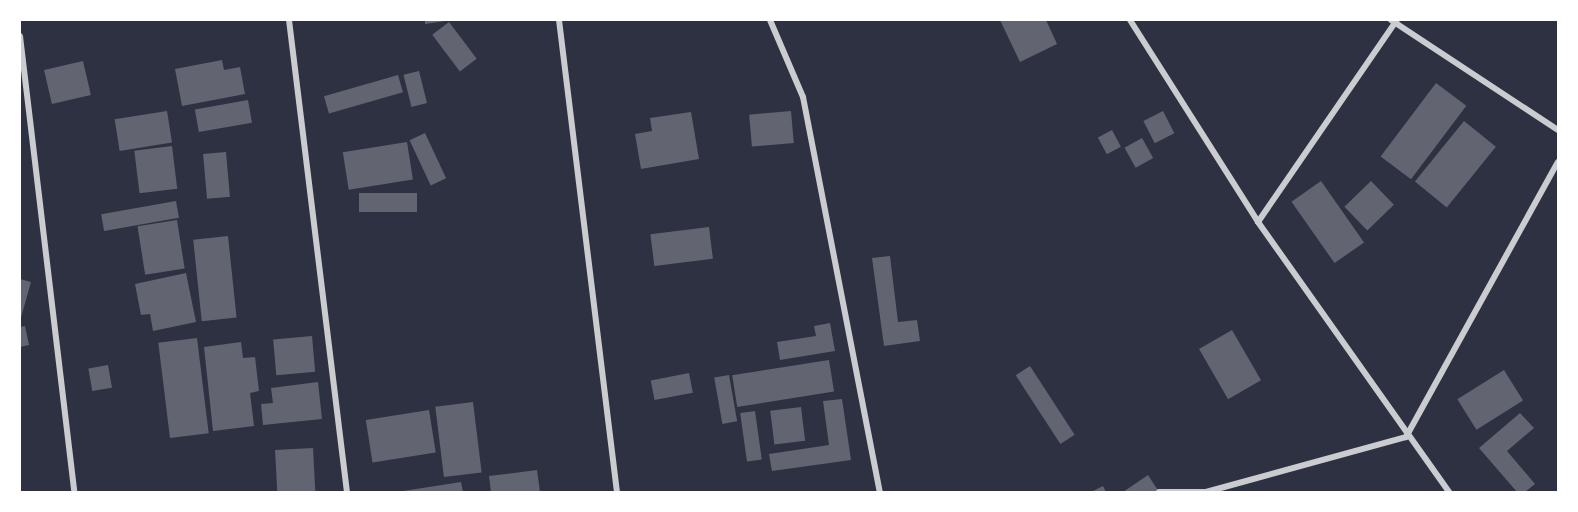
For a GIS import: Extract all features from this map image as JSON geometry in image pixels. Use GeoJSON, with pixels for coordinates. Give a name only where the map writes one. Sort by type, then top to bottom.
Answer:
{"type":"FeatureCollection","features":[{"type":"Feature","properties":{"kind":"street"},"geometry":{"type":"LineString","coordinates":[[289,20],[347,492]]}},
{"type":"Feature","properties":{"kind":"street"},"geometry":{"type":"LineString","coordinates":[[559,20],[617,492]]}},
{"type":"Feature","properties":{"kind":"street"},"geometry":{"type":"LineString","coordinates":[[770,20],[803,97],[880,492]]}},
{"type":"Feature","properties":{"kind":"street"},"geometry":{"type":"LineString","coordinates":[[1131,20],[1258,222],[1406,437],[1449,492]]}},
{"type":"Feature","properties":{"kind":"street"},"geometry":{"type":"LineString","coordinates":[[1258,222],[1394,21],[1558,130]]}},
{"type":"Feature","properties":{"kind":"street"},"geometry":{"type":"LineString","coordinates":[[20,36],[74,492]]}},
{"type":"Feature","properties":{"kind":"street"},"geometry":{"type":"LineString","coordinates":[[1159,492],[1206,492],[1406,437],[1558,162]]}},
{"type":"Feature","properties":{"kind":"building"},"geometry":{"type":"Polygon","coordinates":[[[425,20],[445,20],[445,21],[425,24],[425,20]]]}},
{"type":"Feature","properties":{"kind":"building"},"geometry":{"type":"Polygon","coordinates":[[[1000,20],[1046,20],[1057,44],[1020,62],[1000,20]]]}},
{"type":"Feature","properties":{"kind":"building"},"geometry":{"type":"Polygon","coordinates":[[[449,22],[477,59],[460,71],[432,35],[449,22]]]}},
{"type":"Feature","properties":{"kind":"building"},"geometry":{"type":"Polygon","coordinates":[[[222,60],[224,70],[240,67],[245,94],[182,106],[175,69],[222,60]]]}},
{"type":"Feature","properties":{"kind":"building"},"geometry":{"type":"Polygon","coordinates":[[[83,61],[91,95],[52,104],[44,70],[83,61]]]}},
{"type":"Feature","properties":{"kind":"building"},"geometry":{"type":"Polygon","coordinates":[[[419,71],[427,103],[411,107],[403,75],[419,71]]]}},
{"type":"Feature","properties":{"kind":"building"},"geometry":{"type":"Polygon","coordinates":[[[398,75],[403,92],[329,114],[324,96],[398,75]]]}},
{"type":"Feature","properties":{"kind":"building"},"geometry":{"type":"Polygon","coordinates":[[[1436,83],[1466,106],[1411,179],[1381,156],[1436,83]]]}},
{"type":"Feature","properties":{"kind":"building"},"geometry":{"type":"Polygon","coordinates":[[[248,100],[252,123],[199,132],[195,109],[248,100]]]}},
{"type":"Feature","properties":{"kind":"building"},"geometry":{"type":"Polygon","coordinates":[[[167,111],[172,143],[120,151],[115,119],[167,111]]]}},
{"type":"Feature","properties":{"kind":"building"},"geometry":{"type":"Polygon","coordinates":[[[791,111],[794,143],[752,147],[749,115],[791,111]]]}},
{"type":"Feature","properties":{"kind":"building"},"geometry":{"type":"Polygon","coordinates":[[[1163,111],[1174,133],[1155,143],[1143,121],[1163,111]]]}},
{"type":"Feature","properties":{"kind":"building"},"geometry":{"type":"Polygon","coordinates":[[[691,112],[699,159],[641,169],[635,134],[652,131],[650,118],[691,112]]]}},
{"type":"Feature","properties":{"kind":"building"},"geometry":{"type":"Polygon","coordinates":[[[1464,121],[1496,147],[1447,207],[1415,182],[1464,121]]]}},
{"type":"Feature","properties":{"kind":"building"},"geometry":{"type":"Polygon","coordinates":[[[1112,130],[1121,147],[1107,154],[1098,138],[1112,130]]]}},
{"type":"Feature","properties":{"kind":"building"},"geometry":{"type":"Polygon","coordinates":[[[425,133],[446,178],[431,185],[410,140],[425,133]]]}},
{"type":"Feature","properties":{"kind":"building"},"geometry":{"type":"Polygon","coordinates":[[[1142,138],[1153,158],[1136,168],[1125,148],[1142,138]]]}},
{"type":"Feature","properties":{"kind":"building"},"geometry":{"type":"Polygon","coordinates":[[[407,142],[413,180],[349,190],[343,152],[407,142]]]}},
{"type":"Feature","properties":{"kind":"building"},"geometry":{"type":"Polygon","coordinates":[[[172,146],[177,189],[140,193],[134,151],[172,146]]]}},
{"type":"Feature","properties":{"kind":"building"},"geometry":{"type":"Polygon","coordinates":[[[226,152],[230,197],[207,199],[203,154],[226,152]]]}},
{"type":"Feature","properties":{"kind":"building"},"geometry":{"type":"Polygon","coordinates":[[[1321,181],[1364,242],[1335,263],[1292,202],[1321,181]]]}},
{"type":"Feature","properties":{"kind":"building"},"geometry":{"type":"Polygon","coordinates":[[[1371,181],[1394,205],[1367,230],[1344,207],[1371,181]]]}},
{"type":"Feature","properties":{"kind":"building"},"geometry":{"type":"Polygon","coordinates":[[[359,193],[417,193],[417,212],[359,212],[359,193]]]}},
{"type":"Feature","properties":{"kind":"building"},"geometry":{"type":"Polygon","coordinates":[[[176,201],[179,218],[104,231],[101,214],[176,201]]]}},
{"type":"Feature","properties":{"kind":"building"},"geometry":{"type":"Polygon","coordinates":[[[177,220],[185,268],[145,275],[137,226],[177,220]]]}},
{"type":"Feature","properties":{"kind":"building"},"geometry":{"type":"Polygon","coordinates":[[[709,227],[713,259],[654,266],[650,234],[709,227]]]}},
{"type":"Feature","properties":{"kind":"building"},"geometry":{"type":"Polygon","coordinates":[[[228,236],[237,318],[202,321],[193,240],[228,236]]]}},
{"type":"Feature","properties":{"kind":"building"},"geometry":{"type":"Polygon","coordinates":[[[890,256],[898,322],[917,320],[920,341],[884,346],[872,258],[890,256]]]}},
{"type":"Feature","properties":{"kind":"building"},"geometry":{"type":"Polygon","coordinates":[[[186,273],[196,322],[153,331],[150,314],[141,315],[135,284],[186,273]]]}},
{"type":"Feature","properties":{"kind":"building"},"geometry":{"type":"Polygon","coordinates":[[[20,279],[31,282],[20,321],[20,279]]]}},
{"type":"Feature","properties":{"kind":"building"},"geometry":{"type":"Polygon","coordinates":[[[830,323],[835,351],[780,360],[777,342],[816,336],[814,326],[830,323]]]}},
{"type":"Feature","properties":{"kind":"building"},"geometry":{"type":"Polygon","coordinates":[[[25,326],[29,345],[20,347],[20,327],[25,326]]]}},
{"type":"Feature","properties":{"kind":"building"},"geometry":{"type":"Polygon","coordinates":[[[1232,330],[1261,380],[1228,399],[1199,349],[1232,330]]]}},
{"type":"Feature","properties":{"kind":"building"},"geometry":{"type":"Polygon","coordinates":[[[312,336],[315,372],[276,375],[273,339],[312,336]]]}},
{"type":"Feature","properties":{"kind":"building"},"geometry":{"type":"Polygon","coordinates":[[[197,338],[209,433],[170,438],[158,343],[197,338]]]}},
{"type":"Feature","properties":{"kind":"building"},"geometry":{"type":"Polygon","coordinates":[[[241,342],[243,358],[255,357],[259,391],[250,393],[254,426],[213,431],[204,347],[241,342]]]}},
{"type":"Feature","properties":{"kind":"building"},"geometry":{"type":"Polygon","coordinates":[[[829,360],[834,392],[737,407],[732,375],[829,360]]]}},
{"type":"Feature","properties":{"kind":"building"},"geometry":{"type":"Polygon","coordinates":[[[108,365],[112,388],[92,391],[88,368],[108,365]]]}},
{"type":"Feature","properties":{"kind":"building"},"geometry":{"type":"Polygon","coordinates":[[[1030,366],[1075,435],[1060,444],[1016,375],[1030,366]]]}},
{"type":"Feature","properties":{"kind":"building"},"geometry":{"type":"Polygon","coordinates":[[[1504,370],[1523,401],[1476,430],[1457,399],[1504,370]]]}},
{"type":"Feature","properties":{"kind":"building"},"geometry":{"type":"Polygon","coordinates":[[[689,373],[693,393],[655,400],[651,380],[689,373]]]}},
{"type":"Feature","properties":{"kind":"building"},"geometry":{"type":"Polygon","coordinates":[[[729,375],[737,421],[722,424],[714,378],[729,375]]]}},
{"type":"Feature","properties":{"kind":"building"},"geometry":{"type":"Polygon","coordinates":[[[318,382],[322,419],[263,425],[261,404],[273,403],[271,388],[318,382]]]}},
{"type":"Feature","properties":{"kind":"building"},"geometry":{"type":"Polygon","coordinates":[[[842,399],[851,460],[772,471],[769,454],[829,445],[823,401],[842,399]]]}},
{"type":"Feature","properties":{"kind":"building"},"geometry":{"type":"Polygon","coordinates":[[[473,402],[482,472],[444,477],[435,407],[473,402]]]}},
{"type":"Feature","properties":{"kind":"building"},"geometry":{"type":"Polygon","coordinates":[[[801,407],[805,441],[774,445],[770,411],[801,407]]]}},
{"type":"Feature","properties":{"kind":"building"},"geometry":{"type":"Polygon","coordinates":[[[429,410],[436,452],[373,462],[366,420],[429,410]]]}},
{"type":"Feature","properties":{"kind":"building"},"geometry":{"type":"Polygon","coordinates":[[[755,411],[762,460],[747,462],[740,413],[755,411]]]}},
{"type":"Feature","properties":{"kind":"building"},"geometry":{"type":"Polygon","coordinates":[[[1520,413],[1534,428],[1507,451],[1535,484],[1525,492],[1517,492],[1479,448],[1520,413]]]}},
{"type":"Feature","properties":{"kind":"building"},"geometry":{"type":"Polygon","coordinates":[[[313,448],[315,492],[277,492],[275,450],[313,448]]]}},
{"type":"Feature","properties":{"kind":"building"},"geometry":{"type":"Polygon","coordinates":[[[537,470],[540,492],[491,492],[489,476],[537,470]]]}},
{"type":"Feature","properties":{"kind":"building"},"geometry":{"type":"Polygon","coordinates":[[[1148,475],[1159,492],[1123,492],[1148,475]]]}},
{"type":"Feature","properties":{"kind":"building"},"geometry":{"type":"Polygon","coordinates":[[[461,482],[463,492],[403,492],[403,491],[461,482]]]}},
{"type":"Feature","properties":{"kind":"building"},"geometry":{"type":"Polygon","coordinates":[[[1103,486],[1106,492],[1091,492],[1103,486]]]}}]}
